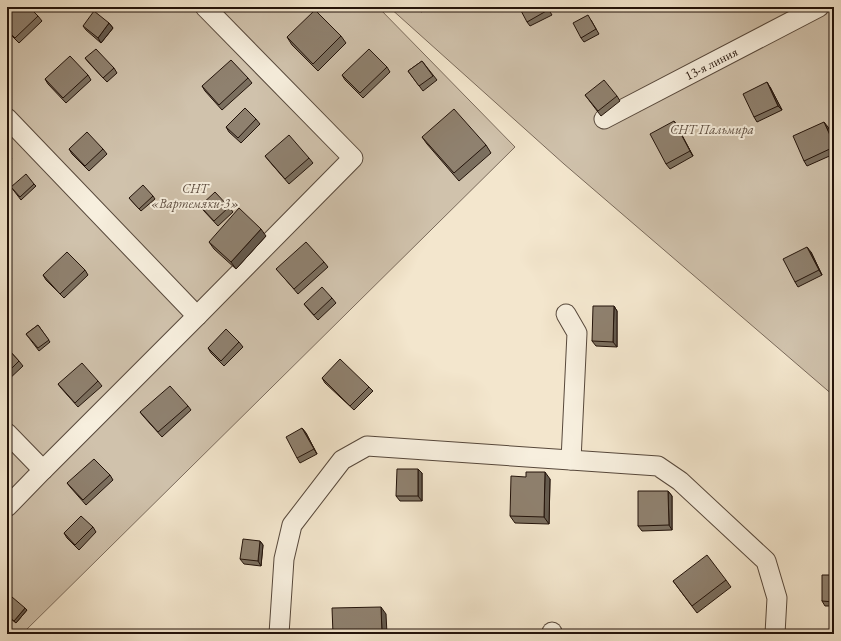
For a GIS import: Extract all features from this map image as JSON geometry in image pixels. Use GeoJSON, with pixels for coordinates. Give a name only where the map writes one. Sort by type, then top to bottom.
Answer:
{"type":"FeatureCollection","features":[{"type":"Feature","properties":{"kind":"street"},"geometry":{"type":"LineString","coordinates":[[7,507],[352,158],[205,7]]}},
{"type":"Feature","properties":{"kind":"street","name":"13-я линия"},"geometry":{"type":"LineString","coordinates":[[604,119],[819,7]]}},
{"type":"Feature","properties":{"kind":"street"},"geometry":{"type":"LineString","coordinates":[[7,118],[197,316]]}},
{"type":"Feature","properties":{"kind":"street"},"geometry":{"type":"LineString","coordinates":[[566,314],[577,333],[571,460]]}},
{"type":"Feature","properties":{"kind":"street"},"geometry":{"type":"LineString","coordinates":[[7,433],[43,470]]}},
{"type":"Feature","properties":{"kind":"street"},"geometry":{"type":"LineString","coordinates":[[279,634],[284,559],[292,525],[342,460],[367,446],[658,466],[680,481],[766,561],[777,598],[775,634]]}},
{"type":"Feature","properties":{"kind":"green space","name":"СНТ «Вартемяки-3»"},"geometry":{"type":"Polygon","coordinates":[[[7,7],[378,7],[515,147],[22,634],[7,634],[7,7]]]}},
{"type":"Feature","properties":{"kind":"green space","name":"СНТ Пальмира"},"geometry":{"type":"Polygon","coordinates":[[[389,7],[834,7],[834,396],[564,164],[389,7]]]}},
{"type":"Feature","properties":{"kind":"building"},"geometry":{"type":"Polygon","coordinates":[[[13,7],[29,7],[38,16],[15,38],[7,30],[7,13],[13,7]]]}},
{"type":"Feature","properties":{"kind":"building"},"geometry":{"type":"Polygon","coordinates":[[[519,7],[547,7],[548,10],[527,22],[519,7]]]}},
{"type":"Feature","properties":{"kind":"building"},"geometry":{"type":"Polygon","coordinates":[[[315,10],[341,36],[313,64],[287,37],[315,10]]]}},
{"type":"Feature","properties":{"kind":"building"},"geometry":{"type":"Polygon","coordinates":[[[94,11],[109,23],[98,38],[83,26],[94,11]]]}},
{"type":"Feature","properties":{"kind":"building"},"geometry":{"type":"Polygon","coordinates":[[[588,15],[596,29],[581,38],[573,23],[588,15]]]}},
{"type":"Feature","properties":{"kind":"building"},"geometry":{"type":"Polygon","coordinates":[[[96,49],[114,68],[103,78],[85,58],[96,49]]]}},
{"type":"Feature","properties":{"kind":"building"},"geometry":{"type":"Polygon","coordinates":[[[369,49],[387,67],[360,93],[342,75],[369,49]]]}},
{"type":"Feature","properties":{"kind":"building"},"geometry":{"type":"Polygon","coordinates":[[[70,56],[88,75],[63,98],[45,79],[70,56]]]}},
{"type":"Feature","properties":{"kind":"building"},"geometry":{"type":"Polygon","coordinates":[[[231,60],[248,78],[219,105],[202,86],[231,60]]]}},
{"type":"Feature","properties":{"kind":"building"},"geometry":{"type":"Polygon","coordinates":[[[422,61],[433,76],[419,86],[408,71],[422,61]]]}},
{"type":"Feature","properties":{"kind":"building"},"geometry":{"type":"Polygon","coordinates":[[[604,80],[617,96],[598,111],[585,95],[604,80]]]}},
{"type":"Feature","properties":{"kind":"building"},"geometry":{"type":"Polygon","coordinates":[[[767,82],[778,106],[754,117],[743,94],[767,82]]]}},
{"type":"Feature","properties":{"kind":"building"},"geometry":{"type":"Polygon","coordinates":[[[245,108],[256,119],[238,138],[226,127],[245,108]]]}},
{"type":"Feature","properties":{"kind":"building"},"geometry":{"type":"Polygon","coordinates":[[[454,109],[486,145],[454,173],[422,137],[454,109]]]}},
{"type":"Feature","properties":{"kind":"building"},"geometry":{"type":"Polygon","coordinates":[[[674,121],[690,151],[666,164],[650,134],[674,121]]]}},
{"type":"Feature","properties":{"kind":"building"},"geometry":{"type":"Polygon","coordinates":[[[824,122],[834,147],[804,161],[793,136],[824,122]]]}},
{"type":"Feature","properties":{"kind":"building"},"geometry":{"type":"Polygon","coordinates":[[[87,132],[103,149],[85,166],[69,149],[87,132]]]}},
{"type":"Feature","properties":{"kind":"building"},"geometry":{"type":"Polygon","coordinates":[[[289,135],[309,158],[285,179],[265,156],[289,135]]]}},
{"type":"Feature","properties":{"kind":"building"},"geometry":{"type":"Polygon","coordinates":[[[26,174],[34,184],[20,197],[11,187],[26,174]]]}},
{"type":"Feature","properties":{"kind":"building"},"geometry":{"type":"Polygon","coordinates":[[[143,185],[153,196],[139,209],[129,198],[143,185]]]}},
{"type":"Feature","properties":{"kind":"building"},"geometry":{"type":"Polygon","coordinates":[[[215,192],[229,207],[214,221],[200,206],[215,192]]]}},
{"type":"Feature","properties":{"kind":"building"},"geometry":{"type":"Polygon","coordinates":[[[239,208],[261,229],[231,262],[209,242],[239,208]]]}},
{"type":"Feature","properties":{"kind":"building"},"geometry":{"type":"Polygon","coordinates":[[[306,242],[324,262],[294,289],[276,269],[306,242]]]}},
{"type":"Feature","properties":{"kind":"building"},"geometry":{"type":"Polygon","coordinates":[[[807,247],[819,270],[795,282],[783,259],[807,247]]]}},
{"type":"Feature","properties":{"kind":"building"},"geometry":{"type":"Polygon","coordinates":[[[67,252],[85,270],[60,294],[43,275],[67,252]]]}},
{"type":"Feature","properties":{"kind":"building"},"geometry":{"type":"Polygon","coordinates":[[[322,287],[332,298],[314,315],[304,304],[322,287]]]}},
{"type":"Feature","properties":{"kind":"building"},"geometry":{"type":"Polygon","coordinates":[[[593,306],[614,306],[613,342],[592,341],[593,306]]]}},
{"type":"Feature","properties":{"kind":"building"},"geometry":{"type":"Polygon","coordinates":[[[38,325],[49,340],[38,348],[26,334],[38,325]]]}},
{"type":"Feature","properties":{"kind":"building"},"geometry":{"type":"Polygon","coordinates":[[[226,329],[239,342],[221,361],[208,348],[226,329]]]}},
{"type":"Feature","properties":{"kind":"building"},"geometry":{"type":"Polygon","coordinates":[[[7,348],[19,361],[7,373],[7,348]]]}},
{"type":"Feature","properties":{"kind":"building"},"geometry":{"type":"Polygon","coordinates":[[[340,359],[369,387],[350,406],[322,378],[340,359]]]}},
{"type":"Feature","properties":{"kind":"building"},"geometry":{"type":"Polygon","coordinates":[[[82,363],[98,381],[75,403],[58,384],[82,363]]]}},
{"type":"Feature","properties":{"kind":"building"},"geometry":{"type":"Polygon","coordinates":[[[170,386],[188,406],[158,432],[140,412],[170,386]]]}},
{"type":"Feature","properties":{"kind":"building"},"geometry":{"type":"Polygon","coordinates":[[[302,428],[314,449],[297,458],[286,437],[302,428]]]}},
{"type":"Feature","properties":{"kind":"building"},"geometry":{"type":"Polygon","coordinates":[[[94,459],[110,475],[83,500],[67,483],[94,459]]]}},
{"type":"Feature","properties":{"kind":"building"},"geometry":{"type":"Polygon","coordinates":[[[397,469],[418,469],[418,496],[396,496],[397,469]]]}},
{"type":"Feature","properties":{"kind":"building"},"geometry":{"type":"Polygon","coordinates":[[[526,472],[545,472],[544,517],[510,516],[511,476],[526,477],[526,472]]]}},
{"type":"Feature","properties":{"kind":"building"},"geometry":{"type":"Polygon","coordinates":[[[638,491],[668,491],[669,525],[638,526],[638,491]]]}},
{"type":"Feature","properties":{"kind":"building"},"geometry":{"type":"Polygon","coordinates":[[[81,516],[93,527],[75,545],[64,533],[81,516]]]}},
{"type":"Feature","properties":{"kind":"building"},"geometry":{"type":"Polygon","coordinates":[[[243,539],[260,541],[258,561],[240,559],[243,539]]]}},
{"type":"Feature","properties":{"kind":"building"},"geometry":{"type":"Polygon","coordinates":[[[707,555],[726,580],[692,606],[673,581],[707,555]]]}},
{"type":"Feature","properties":{"kind":"building"},"geometry":{"type":"Polygon","coordinates":[[[822,575],[834,575],[834,602],[822,601],[822,575]]]}},
{"type":"Feature","properties":{"kind":"building"},"geometry":{"type":"Polygon","coordinates":[[[12,597],[25,608],[14,621],[7,615],[7,602],[12,597]]]}},
{"type":"Feature","properties":{"kind":"building"},"geometry":{"type":"Polygon","coordinates":[[[381,607],[382,634],[333,634],[332,608],[381,607]]]}}]}
